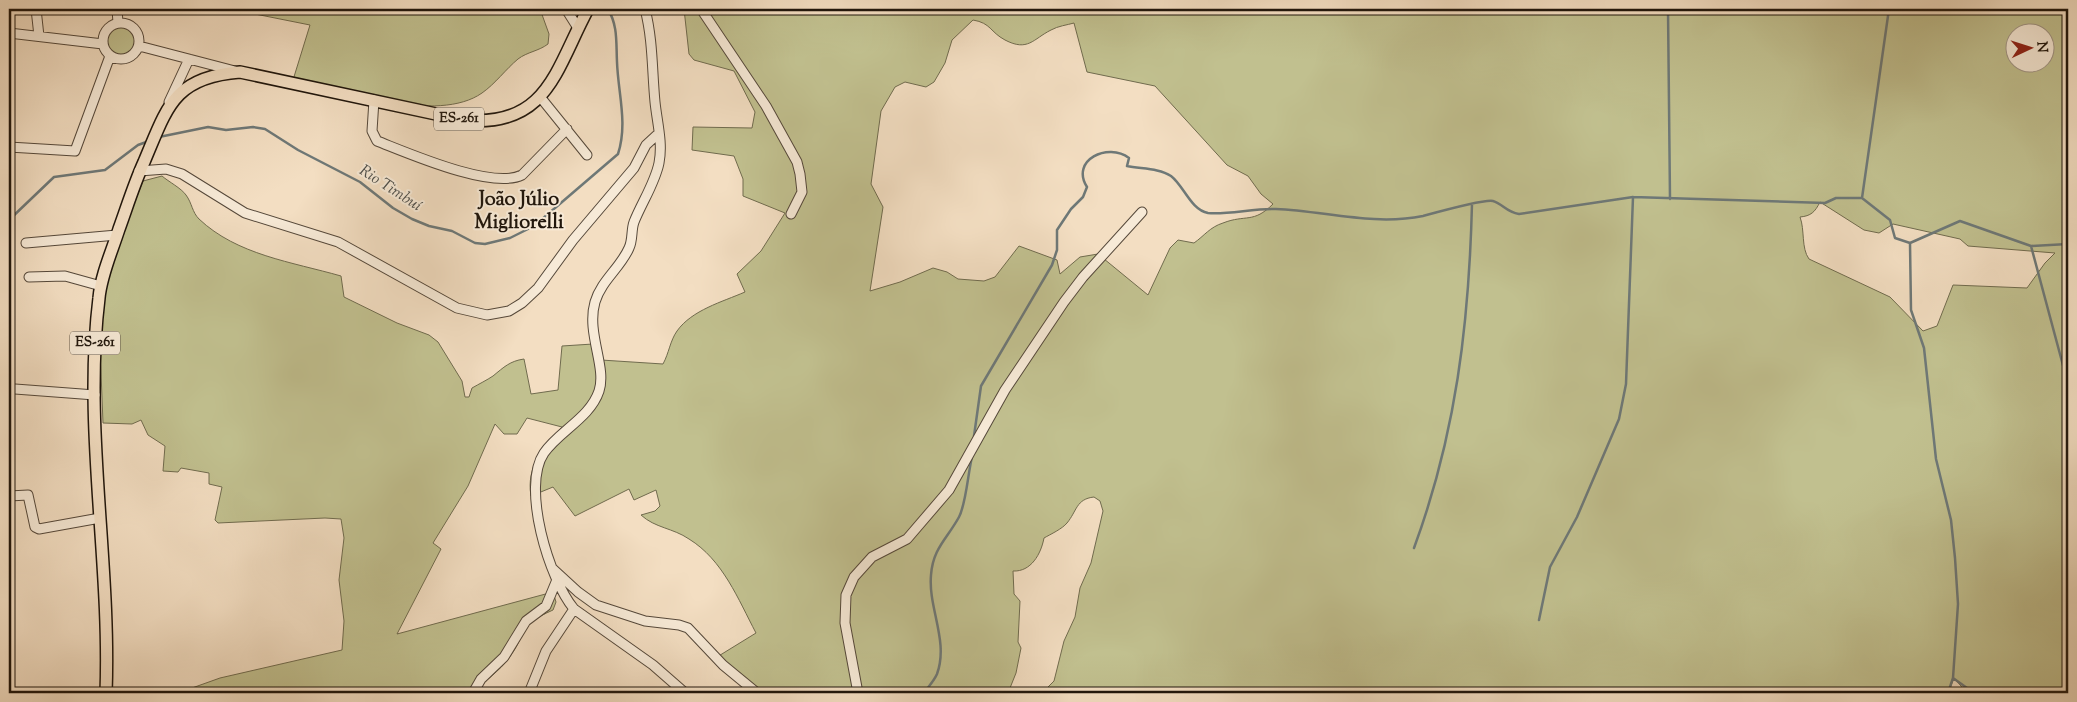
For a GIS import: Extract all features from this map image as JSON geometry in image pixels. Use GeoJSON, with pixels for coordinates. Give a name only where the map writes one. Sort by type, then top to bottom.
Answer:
{"type":"FeatureCollection","features":[{"type":"Feature","properties":{"kind":"main road","name":"ES-261"},"geometry":{"type":"LineString","coordinates":[[106,693],[106,608],[95,395],[95,346],[101,286],[140,171],[168,104],[184,91],[210,76],[240,72],[481,122],[514,115],[540,98],[552,82],[588,9]]}},
{"type":"Feature","properties":{"kind":"street"},"geometry":{"type":"LineString","coordinates":[[36,9],[39,36]]}},
{"type":"Feature","properties":{"kind":"street"},"geometry":{"type":"LineString","coordinates":[[117,9],[118,23]]}},
{"type":"Feature","properties":{"kind":"street"},"geometry":{"type":"LineString","coordinates":[[566,9],[578,28]]}},
{"type":"Feature","properties":{"kind":"street"},"geometry":{"type":"LineString","coordinates":[[644,9],[652,54],[659,132],[659,162],[633,225],[629,249],[600,291],[595,303],[593,340],[600,372],[598,392],[591,406],[545,452],[536,469],[534,489],[537,513],[556,582],[574,609],[653,665],[685,693]]}},
{"type":"Feature","properties":{"kind":"street"},"geometry":{"type":"LineString","coordinates":[[701,9],[766,106],[796,162],[800,174],[802,192],[791,214]]}},
{"type":"Feature","properties":{"kind":"street"},"geometry":{"type":"LineString","coordinates":[[118,23],[125,24],[136,32],[138,46],[136,52],[124,59],[110,56],[103,44],[106,30],[118,23]]}},
{"type":"Feature","properties":{"kind":"street"},"geometry":{"type":"LineString","coordinates":[[9,33],[103,44]]}},
{"type":"Feature","properties":{"kind":"street"},"geometry":{"type":"LineString","coordinates":[[138,46],[240,72]]}},
{"type":"Feature","properties":{"kind":"street"},"geometry":{"type":"LineString","coordinates":[[9,148],[74,151],[110,56]]}},
{"type":"Feature","properties":{"kind":"street"},"geometry":{"type":"LineString","coordinates":[[168,104],[189,59]]}},
{"type":"Feature","properties":{"kind":"street"},"geometry":{"type":"LineString","coordinates":[[540,98],[587,154]]}},
{"type":"Feature","properties":{"kind":"street"},"geometry":{"type":"LineString","coordinates":[[374,100],[372,131],[376,140],[425,160],[494,179],[514,178],[522,175],[567,129]]}},
{"type":"Feature","properties":{"kind":"street"},"geometry":{"type":"LineString","coordinates":[[140,171],[166,169],[182,174],[245,213],[338,242],[457,308],[487,315],[509,311],[522,303],[538,288],[573,240],[634,168],[646,145],[659,132]]}},
{"type":"Feature","properties":{"kind":"street"},"geometry":{"type":"LineString","coordinates":[[858,693],[845,623],[846,596],[854,577],[872,557],[907,539],[949,490],[1005,390],[1064,302],[1083,277],[1142,212]]}},
{"type":"Feature","properties":{"kind":"street"},"geometry":{"type":"LineString","coordinates":[[26,244],[117,235]]}},
{"type":"Feature","properties":{"kind":"street"},"geometry":{"type":"LineString","coordinates":[[29,277],[65,276],[101,286]]}},
{"type":"Feature","properties":{"kind":"street"},"geometry":{"type":"LineString","coordinates":[[15,389],[95,395]]}},
{"type":"Feature","properties":{"kind":"street"},"geometry":{"type":"LineString","coordinates":[[9,496],[28,495],[33,522],[35,527],[40,529],[100,518]]}},
{"type":"Feature","properties":{"kind":"street"},"geometry":{"type":"LineString","coordinates":[[552,568],[578,592],[596,605],[645,621],[679,625],[693,631],[723,666],[757,693]]}},
{"type":"Feature","properties":{"kind":"street"},"geometry":{"type":"LineString","coordinates":[[473,693],[481,679],[504,657],[526,621],[546,606],[556,582]]}},
{"type":"Feature","properties":{"kind":"street"},"geometry":{"type":"LineString","coordinates":[[529,693],[546,651],[574,609]]}},
{"type":"Feature","properties":{"kind":"shaded area"},"geometry":{"type":"Polygon","coordinates":[[[230,9],[540,9],[549,34],[548,44],[518,59],[482,93],[463,102],[441,106],[416,105],[363,97],[293,80],[310,25],[230,9]]]}},
{"type":"Feature","properties":{"kind":"shaded area"},"geometry":{"type":"Polygon","coordinates":[[[684,9],[2068,9],[2068,693],[1967,693],[1954,678],[1948,693],[1042,693],[1054,681],[1064,641],[1075,617],[1080,588],[1091,563],[1103,511],[1100,501],[1094,497],[1080,503],[1065,525],[1044,538],[1038,556],[1030,565],[1025,569],[1013,571],[1014,594],[1020,601],[1018,642],[1021,648],[1016,673],[1008,693],[753,693],[717,657],[756,633],[736,594],[711,558],[689,539],[677,532],[652,523],[641,515],[655,511],[660,506],[656,490],[634,500],[629,489],[575,516],[553,487],[531,496],[531,476],[537,458],[562,427],[527,418],[517,434],[504,434],[495,424],[468,486],[433,543],[441,549],[397,634],[553,592],[556,602],[553,610],[528,625],[509,658],[476,693],[178,693],[220,678],[342,650],[344,621],[339,580],[344,538],[341,519],[325,518],[218,523],[215,520],[222,487],[209,484],[209,473],[181,468],[178,472],[163,471],[165,446],[148,435],[141,420],[132,424],[103,423],[99,322],[101,296],[143,181],[162,176],[184,192],[199,219],[230,241],[266,256],[341,276],[344,297],[397,323],[429,335],[438,342],[462,381],[465,397],[469,397],[472,388],[493,376],[507,365],[524,359],[531,394],[558,390],[562,346],[593,344],[601,360],[663,364],[677,331],[683,324],[708,307],[745,292],[737,274],[761,251],[785,213],[743,196],[743,179],[734,156],[692,150],[693,127],[752,128],[755,112],[734,71],[694,60],[689,54],[684,9]],[[973,20],[952,40],[945,63],[934,82],[926,87],[905,82],[895,87],[881,111],[871,184],[883,207],[870,291],[900,282],[933,268],[947,272],[958,279],[984,281],[995,277],[1019,246],[1057,260],[1060,274],[1080,257],[1098,254],[1148,295],[1170,248],[1178,240],[1194,243],[1218,225],[1231,220],[1260,214],[1273,204],[1261,194],[1248,176],[1227,165],[1155,86],[1087,72],[1074,23],[1054,29],[1030,43],[1019,45],[1005,40],[983,23],[973,20]],[[1820,202],[1810,214],[1800,217],[1805,250],[1809,259],[1890,297],[1923,331],[1937,326],[1953,285],[2027,288],[2045,263],[2055,253],[1968,246],[1960,239],[1893,224],[1879,233],[1864,230],[1820,202]]]}},
{"type":"Feature","properties":{"kind":"shaded area"},"geometry":{"type":"Polygon","coordinates":[[[121,26],[127,27],[135,35],[135,47],[127,55],[121,56],[115,55],[107,47],[106,41],[107,35],[115,27],[121,26]]]}},
{"type":"Feature","properties":{"kind":"waterway","name":"Rio Timbuí"},"geometry":{"type":"LineString","coordinates":[[159,137],[208,127],[226,130],[253,127],[265,129],[298,150],[360,182],[393,208],[412,219],[429,226],[452,231],[475,243],[485,244],[510,238],[534,226],[618,154],[622,131],[622,108],[616,34],[608,9]]}},
{"type":"Feature","properties":{"kind":"waterway"},"geometry":{"type":"LineString","coordinates":[[1668,9],[1670,199]]}},
{"type":"Feature","properties":{"kind":"waterway"},"geometry":{"type":"LineString","coordinates":[[1862,198],[1889,9]]}},
{"type":"Feature","properties":{"kind":"waterway","name":"Rio Timbuí"},"geometry":{"type":"LineString","coordinates":[[9,220],[54,177],[105,170],[138,145],[149,141]]}},
{"type":"Feature","properties":{"kind":"waterway"},"geometry":{"type":"LineString","coordinates":[[974,436],[981,386],[1052,265],[1057,250],[1057,230],[1071,209],[1083,197],[1087,187],[1083,177],[1083,169],[1094,156],[1102,153],[1111,152],[1129,158],[1127,166],[1166,173],[1176,180],[1192,203],[1208,213],[1276,209],[1367,219],[1404,219],[1488,201],[1496,202],[1511,212],[1519,214],[1633,197],[1825,203],[1836,198],[1862,198],[1890,220],[1895,238],[1910,243],[1960,221],[2031,246],[2068,244]]}},
{"type":"Feature","properties":{"kind":"waterway"},"geometry":{"type":"LineString","coordinates":[[1539,620],[1550,567],[1577,517],[1619,419],[1626,384],[1633,197]]}},
{"type":"Feature","properties":{"kind":"waterway"},"geometry":{"type":"LineString","coordinates":[[1414,548],[1440,463],[1458,378],[1468,292],[1472,204]]}},
{"type":"Feature","properties":{"kind":"waterway"},"geometry":{"type":"LineString","coordinates":[[1910,243],[1911,310],[1924,348],[1936,459],[1951,520],[1955,558],[1958,604],[1953,678],[1948,693]]}},
{"type":"Feature","properties":{"kind":"waterway"},"geometry":{"type":"LineString","coordinates":[[2031,246],[2068,384]]}},
{"type":"Feature","properties":{"kind":"waterway"},"geometry":{"type":"LineString","coordinates":[[924,693],[936,677],[941,649],[932,600],[932,566],[941,544],[959,517],[965,497],[972,457]]}},
{"type":"Feature","properties":{"kind":"waterway"},"geometry":{"type":"LineString","coordinates":[[1953,678],[1974,693]]}},
{"type":"Feature","properties":{"kind":"district","name":"João Júlio Migliorelli"},"geometry":{"type":"Point","coordinates":[519,212]}}]}
